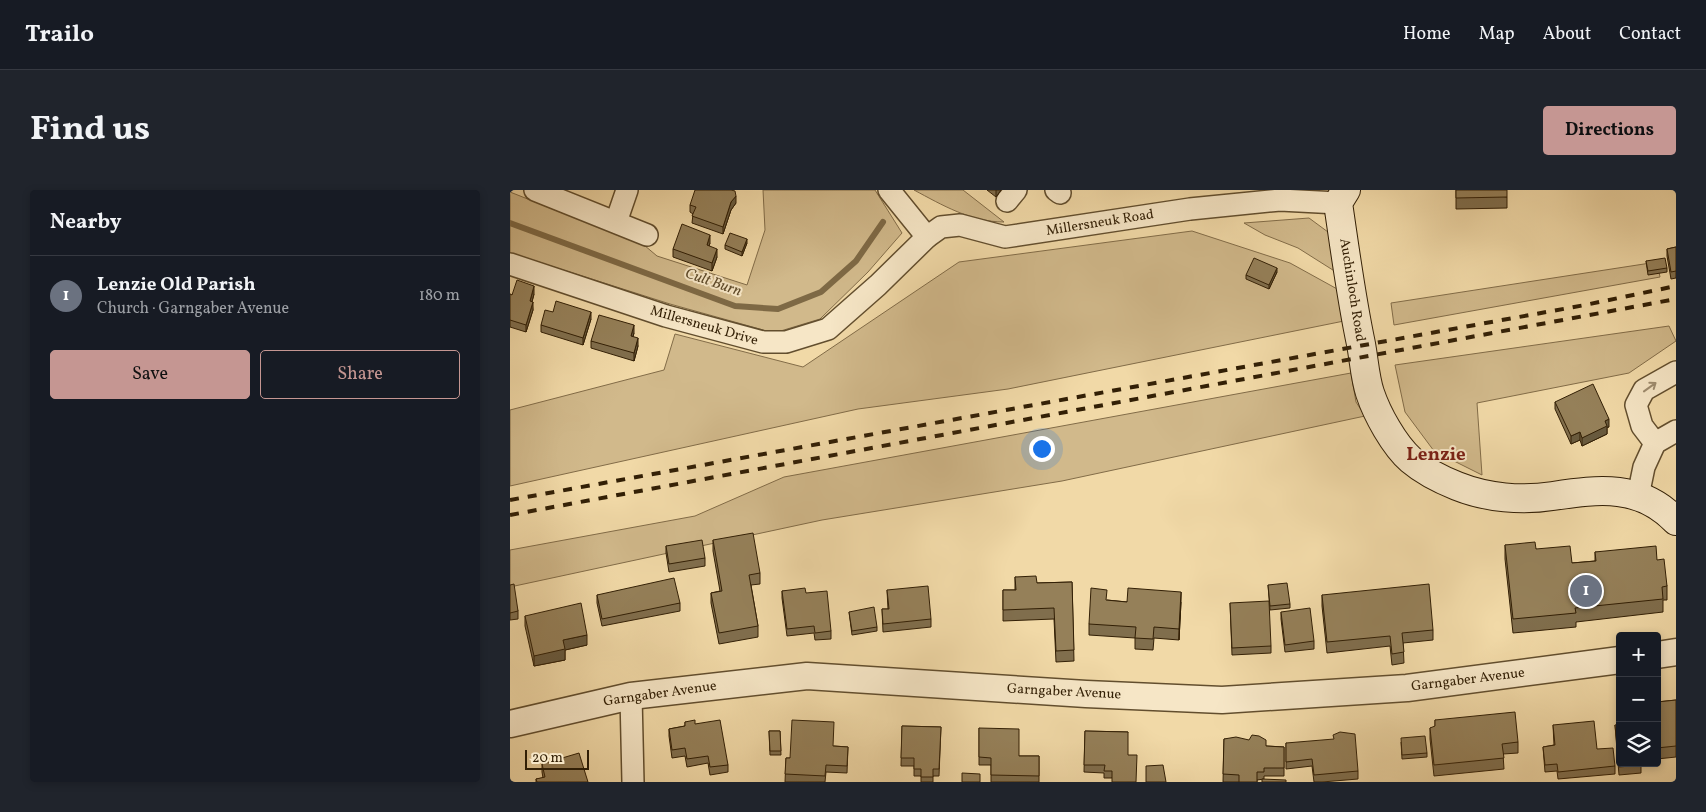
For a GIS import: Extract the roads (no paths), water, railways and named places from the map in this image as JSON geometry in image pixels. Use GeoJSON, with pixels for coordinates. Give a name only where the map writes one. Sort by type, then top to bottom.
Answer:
{"type":"FeatureCollection","features":[{"type":"Feature","properties":{"kind":"main road","name":"Auchinloch Road"},"geometry":{"type":"LineString","coordinates":[[1342,196],[1352,302],[1370,392],[1385,426],[1411,460],[1442,480],[1475,493],[1533,500],[1596,490],[1616,491],[1638,496],[1663,508],[1676,521]]}},
{"type":"Feature","properties":{"kind":"street"},"geometry":{"type":"LineString","coordinates":[[535,190],[648,235]]}},
{"type":"Feature","properties":{"kind":"street"},"geometry":{"type":"LineString","coordinates":[[616,222],[627,190]]}},
{"type":"Feature","properties":{"kind":"street"},"geometry":{"type":"LineString","coordinates":[[889,190],[927,236]]}},
{"type":"Feature","properties":{"kind":"street","name":"Millersneuk Road"},"geometry":{"type":"LineString","coordinates":[[927,236],[941,227],[960,225],[1005,237],[1189,200],[1280,200],[1342,196]]}},
{"type":"Feature","properties":{"kind":"street","name":"Millersneuk Drive"},"geometry":{"type":"LineString","coordinates":[[510,264],[666,316],[763,342],[786,342],[828,329],[878,285],[927,236]]}},
{"type":"Feature","properties":{"kind":"street"},"geometry":{"type":"LineString","coordinates":[[1655,442],[1642,426],[1636,405],[1644,390],[1676,372]]}},
{"type":"Feature","properties":{"kind":"street"},"geometry":{"type":"LineString","coordinates":[[1638,496],[1644,466],[1655,442],[1676,431]]}},
{"type":"Feature","properties":{"kind":"street"},"geometry":{"type":"LineString","coordinates":[[1661,654],[1676,652]]}},
{"type":"Feature","properties":{"kind":"street","name":"Garngaber Avenue"},"geometry":{"type":"LineString","coordinates":[[510,724],[631,696],[807,676],[1086,694],[1222,700],[1407,688],[1616,661]]}},
{"type":"Feature","properties":{"kind":"street"},"geometry":{"type":"LineString","coordinates":[[631,696],[633,782]]}},
{"type":"Feature","properties":{"kind":"waterway","name":"Cult Burn"},"geometry":{"type":"LineString","coordinates":[[510,223],[735,306],[778,309],[821,292],[856,261],[883,222]]}},
{"type":"Feature","properties":{"kind":"railway"},"geometry":{"type":"LineString","coordinates":[[510,500],[1585,305],[1676,286]]}},
{"type":"Feature","properties":{"kind":"railway"},"geometry":{"type":"LineString","coordinates":[[510,515],[1676,299]]}},
{"type":"Feature","properties":{"kind":"place","name":"Lenzie Old Parish"},"geometry":{"type":"Point","coordinates":[1586,591]}},
{"type":"Feature","properties":{"kind":"district","name":"Lenzie"},"geometry":{"type":"Point","coordinates":[1436,455]}}]}
